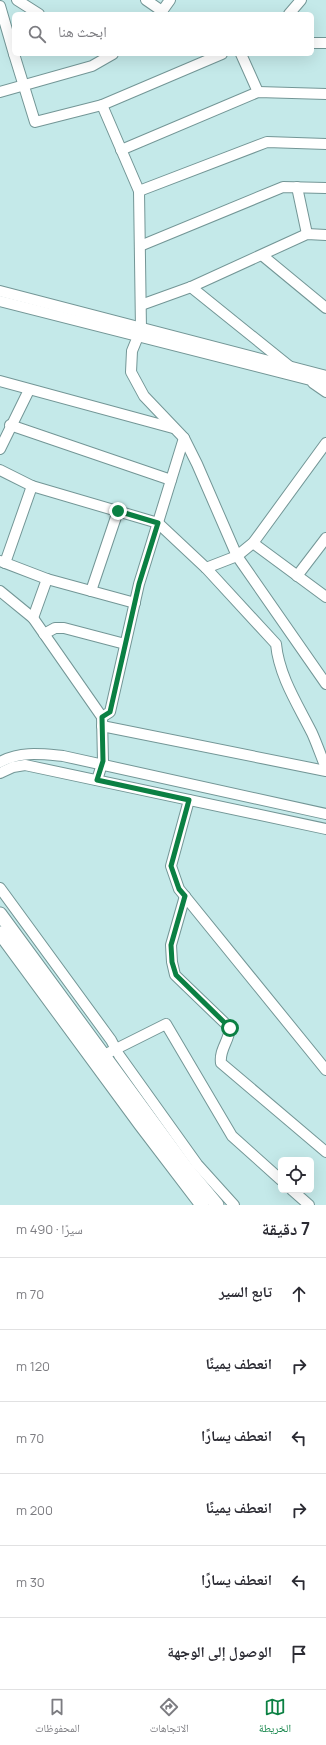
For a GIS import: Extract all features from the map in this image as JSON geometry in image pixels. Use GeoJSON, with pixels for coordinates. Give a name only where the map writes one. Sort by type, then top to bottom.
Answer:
{"type":"FeatureCollection","features":[{"type":"Feature","properties":{"kind":"main road"},"geometry":{"type":"LineString","coordinates":[[0,914],[110,1052],[187,1169],[217,1205]]}},
{"type":"Feature","properties":{"kind":"main road"},"geometry":{"type":"LineString","coordinates":[[0,933],[141,1125],[202,1205]]}},
{"type":"Feature","properties":{"kind":"street"},"geometry":{"type":"LineString","coordinates":[[17,0],[35,12]]}},
{"type":"Feature","properties":{"kind":"street"},"geometry":{"type":"LineString","coordinates":[[146,0],[161,12],[170,0]]}},
{"type":"Feature","properties":{"kind":"street"},"geometry":{"type":"LineString","coordinates":[[291,12],[301,0]]}},
{"type":"Feature","properties":{"kind":"street"},"geometry":{"type":"LineString","coordinates":[[0,6],[12,47]]}},
{"type":"Feature","properties":{"kind":"street"},"geometry":{"type":"LineString","coordinates":[[314,43],[326,43]]}},
{"type":"Feature","properties":{"kind":"street"},"geometry":{"type":"LineString","coordinates":[[15,56],[35,122],[102,105],[217,56]]}},
{"type":"Feature","properties":{"kind":"street"},"geometry":{"type":"LineString","coordinates":[[0,92],[92,66],[105,56]]}},
{"type":"Feature","properties":{"kind":"street"},"geometry":{"type":"LineString","coordinates":[[242,56],[258,92]]}},
{"type":"Feature","properties":{"kind":"street"},"geometry":{"type":"LineString","coordinates":[[121,150],[258,92],[326,94]]}},
{"type":"Feature","properties":{"kind":"street"},"geometry":{"type":"LineString","coordinates":[[102,105],[139,191],[140,333],[132,351],[132,372],[144,396],[184,438],[197,464],[237,556],[326,684]]}},
{"type":"Feature","properties":{"kind":"street"},"geometry":{"type":"LineString","coordinates":[[139,191],[267,142],[326,144]]}},
{"type":"Feature","properties":{"kind":"street"},"geometry":{"type":"LineString","coordinates":[[140,246],[283,187],[326,188]]}},
{"type":"Feature","properties":{"kind":"street"},"geometry":{"type":"LineString","coordinates":[[297,187],[307,234]]}},
{"type":"Feature","properties":{"kind":"street"},"geometry":{"type":"LineString","coordinates":[[141,305],[191,287],[263,256],[307,234],[326,235]]}},
{"type":"Feature","properties":{"kind":"street"},"geometry":{"type":"LineString","coordinates":[[263,256],[326,308]]}},
{"type":"Feature","properties":{"kind":"street"},"geometry":{"type":"LineString","coordinates":[[191,287],[292,368]]}},
{"type":"Feature","properties":{"kind":"street"},"geometry":{"type":"LineString","coordinates":[[0,291],[140,333],[326,384]]}},
{"type":"Feature","properties":{"kind":"street"},"geometry":{"type":"LineString","coordinates":[[0,301],[326,376]]}},
{"type":"Feature","properties":{"kind":"street"},"geometry":{"type":"LineString","coordinates":[[310,380],[326,392]]}},
{"type":"Feature","properties":{"kind":"street"},"geometry":{"type":"LineString","coordinates":[[0,381],[28,390],[173,428]]}},
{"type":"Feature","properties":{"kind":"street"},"geometry":{"type":"LineString","coordinates":[[0,449],[10,425],[28,390]]}},
{"type":"Feature","properties":{"kind":"street"},"geometry":{"type":"LineString","coordinates":[[10,425],[171,480]]}},
{"type":"Feature","properties":{"kind":"street"},"geometry":{"type":"LineString","coordinates":[[102,722],[110,712],[135,603],[184,438]]}},
{"type":"Feature","properties":{"kind":"street"},"geometry":{"type":"LineString","coordinates":[[206,568],[237,556],[253,543],[326,443]]}},
{"type":"Feature","properties":{"kind":"street"},"geometry":{"type":"LineString","coordinates":[[0,470],[32,486],[158,523],[206,568],[276,644],[277,656],[282,673],[313,735],[326,768]]}},
{"type":"Feature","properties":{"kind":"street"},"geometry":{"type":"LineString","coordinates":[[32,486],[2,562],[47,579],[135,603]]}},
{"type":"Feature","properties":{"kind":"street"},"geometry":{"type":"LineString","coordinates":[[91,591],[118,511]]}},
{"type":"Feature","properties":{"kind":"street"},"geometry":{"type":"LineString","coordinates":[[297,576],[326,538]]}},
{"type":"Feature","properties":{"kind":"street"},"geometry":{"type":"LineString","coordinates":[[253,543],[326,597]]}},
{"type":"Feature","properties":{"kind":"street"},"geometry":{"type":"LineString","coordinates":[[33,618],[47,579]]}},
{"type":"Feature","properties":{"kind":"street"},"geometry":{"type":"LineString","coordinates":[[0,591],[33,618],[102,722],[102,765],[97,780]]}},
{"type":"Feature","properties":{"kind":"street"},"geometry":{"type":"LineString","coordinates":[[44,634],[55,628],[64,628],[125,644]]}},
{"type":"Feature","properties":{"kind":"street"},"geometry":{"type":"LineString","coordinates":[[102,722],[326,771]]}},
{"type":"Feature","properties":{"kind":"street"},"geometry":{"type":"LineString","coordinates":[[0,762],[12,756],[33,754],[63,756],[326,814]]}},
{"type":"Feature","properties":{"kind":"street"},"geometry":{"type":"LineString","coordinates":[[0,772],[13,767],[25,765],[326,829]]}},
{"type":"Feature","properties":{"kind":"street"},"geometry":{"type":"LineString","coordinates":[[189,800],[171,866],[179,889],[326,1070]]}},
{"type":"Feature","properties":{"kind":"street"},"geometry":{"type":"LineString","coordinates":[[0,888],[112,1040],[110,1052],[197,1164],[234,1205]]}},
{"type":"Feature","properties":{"kind":"street"},"geometry":{"type":"LineString","coordinates":[[185,896],[171,945],[172,962],[176,975],[230,1028],[229,1037],[220,1054],[221,1063],[326,1152]]}},
{"type":"Feature","properties":{"kind":"street"},"geometry":{"type":"LineString","coordinates":[[110,1052],[166,1024],[232,1136],[278,1177]]}},
{"type":"Feature","properties":{"kind":"street"},"geometry":{"type":"LineString","coordinates":[[295,1193],[309,1205]]}},
{"type":"Feature","properties":{"kind":"route"},"geometry":{"type":"LineString","coordinates":[[118,511],[158,523],[139,584],[110,712],[102,717],[103,761],[97,780],[189,800],[171,866],[179,889],[185,896],[171,945],[172,962],[176,975],[230,1028]]}}]}
